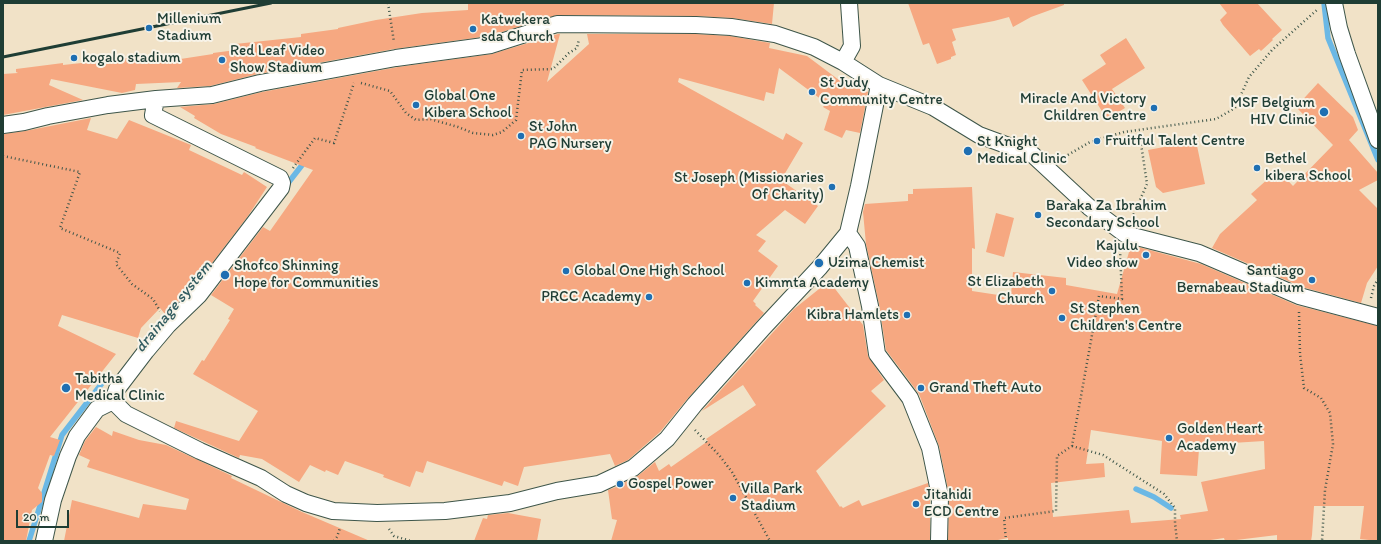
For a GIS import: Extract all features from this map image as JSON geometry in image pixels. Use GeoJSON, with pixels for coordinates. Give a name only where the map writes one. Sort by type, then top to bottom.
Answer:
{"type":"FeatureCollection","features":[{"type":"Feature","properties":{"kind":"street"},"geometry":{"type":"LineString","coordinates":[[843,62],[852,46],[849,3]]}},
{"type":"Feature","properties":{"kind":"street"},"geometry":{"type":"LineString","coordinates":[[1327,5],[1339,28],[1378,140]]}},
{"type":"Feature","properties":{"kind":"street"},"geometry":{"type":"LineString","coordinates":[[3,125],[108,105],[156,99],[212,95],[260,83],[396,58],[491,45],[557,24],[696,25],[731,27],[775,34],[814,47],[843,62],[879,85],[933,107],[979,135],[1033,155],[1089,207],[1125,234],[1200,253],[1299,296],[1378,317]]}},
{"type":"Feature","properties":{"kind":"street"},"geometry":{"type":"LineString","coordinates":[[113,401],[126,414],[200,452],[261,478],[286,494],[306,503],[333,511],[376,513],[446,511],[510,503],[557,491],[599,484],[633,468],[667,439],[763,328],[820,267],[848,233],[860,186],[879,85]]}},
{"type":"Feature","properties":{"kind":"street"},"geometry":{"type":"LineString","coordinates":[[44,541],[53,500],[68,456],[77,436],[97,409],[113,401],[117,389],[146,351],[168,325],[198,295],[281,188],[282,183],[280,178],[153,115],[156,99]]}},
{"type":"Feature","properties":{"kind":"street"},"geometry":{"type":"LineString","coordinates":[[848,233],[858,246],[870,306],[877,354],[910,398],[930,448],[940,496],[939,541]]}},
{"type":"Feature","properties":{"kind":"path"},"geometry":{"type":"LineString","coordinates":[[388,3],[396,58]]}},
{"type":"Feature","properties":{"kind":"path"},"geometry":{"type":"LineString","coordinates":[[1046,167],[1090,142],[1124,132],[1216,119],[1235,108],[1249,77],[1272,50],[1327,5]]}},
{"type":"Feature","properties":{"kind":"path"},"geometry":{"type":"LineString","coordinates":[[282,183],[315,138],[334,143],[354,81],[390,91],[406,112],[416,120],[430,119],[473,133],[493,135],[502,132],[516,120],[522,70],[553,69],[569,53],[577,48],[584,24]]}},
{"type":"Feature","properties":{"kind":"path"},"geometry":{"type":"LineString","coordinates":[[1006,541],[1004,518],[1056,511],[1057,456],[1072,446],[1099,296],[1122,299],[1120,249],[1147,184],[1139,130]]}},
{"type":"Feature","properties":{"kind":"path"},"geometry":{"type":"LineString","coordinates":[[3,156],[80,172],[60,228],[120,252],[116,264],[132,284],[153,299],[168,325]]}},
{"type":"Feature","properties":{"kind":"path"},"geometry":{"type":"LineString","coordinates":[[1299,296],[1300,354],[1304,388],[1322,398],[1330,413],[1333,444],[1325,490],[1322,541]]}},
{"type":"Feature","properties":{"kind":"path"},"geometry":{"type":"LineString","coordinates":[[684,418],[719,455],[732,472],[770,541]]}},
{"type":"Feature","properties":{"kind":"path"},"geometry":{"type":"LineString","coordinates":[[1072,446],[1103,456],[1164,494],[1175,508],[1177,541]]}},
{"type":"Feature","properties":{"kind":"building"},"geometry":{"type":"Polygon","coordinates":[[[468,3],[774,3],[772,24],[732,18],[696,16],[557,15],[489,36],[394,49],[258,74],[210,86],[177,88],[181,82],[136,84],[135,90],[122,93],[51,79],[49,85],[83,100],[3,115],[3,74],[18,73],[16,72],[16,69],[63,63],[63,65],[147,56],[174,56],[174,60],[236,50],[235,44],[301,37],[301,34],[338,29],[376,20],[422,13],[468,10],[468,3]]]}},
{"type":"Feature","properties":{"kind":"building"},"geometry":{"type":"Polygon","coordinates":[[[908,3],[1064,3],[1064,5],[1031,17],[1013,27],[1009,17],[952,29],[956,40],[952,42],[956,55],[951,57],[951,59],[937,64],[929,43],[923,45],[908,3]]]}},
{"type":"Feature","properties":{"kind":"building"},"geometry":{"type":"Polygon","coordinates":[[[1219,3],[1257,3],[1282,30],[1261,51],[1259,49],[1250,56],[1220,20],[1227,13],[1219,3]]]}},
{"type":"Feature","properties":{"kind":"building"},"geometry":{"type":"Polygon","coordinates":[[[560,34],[547,82],[589,44],[587,34],[696,34],[730,36],[770,43],[769,48],[807,56],[843,83],[845,79],[868,92],[860,133],[846,130],[842,138],[824,130],[830,111],[823,107],[826,103],[779,68],[774,94],[766,92],[764,101],[679,78],[678,82],[783,140],[786,133],[803,143],[781,180],[818,206],[805,224],[785,210],[756,235],[766,241],[758,251],[778,266],[753,301],[756,304],[755,305],[764,313],[688,398],[660,432],[628,460],[615,466],[610,454],[524,467],[518,486],[504,481],[502,486],[427,461],[423,473],[416,471],[410,487],[383,477],[384,475],[345,461],[338,475],[326,470],[325,472],[310,465],[299,482],[262,459],[240,455],[239,458],[174,428],[176,421],[239,441],[258,411],[193,374],[202,360],[204,361],[230,320],[228,319],[234,309],[211,295],[263,227],[270,231],[313,170],[221,134],[194,118],[195,116],[180,107],[214,104],[262,92],[398,67],[492,54],[560,34]]]}},
{"type":"Feature","properties":{"kind":"building"},"geometry":{"type":"Polygon","coordinates":[[[1126,38],[1145,68],[1112,89],[1125,108],[1107,119],[1082,80],[1106,64],[1100,55],[1126,38]]]}},
{"type":"Feature","properties":{"kind":"building"},"geometry":{"type":"Polygon","coordinates":[[[1318,83],[1353,117],[1358,130],[1349,140],[1378,173],[1378,180],[1359,190],[1378,209],[1378,266],[1367,283],[1361,303],[1302,287],[1212,248],[1220,234],[1257,200],[1251,194],[1278,170],[1293,186],[1333,145],[1296,107],[1318,83]]]}},
{"type":"Feature","properties":{"kind":"building"},"geometry":{"type":"Polygon","coordinates":[[[91,118],[87,130],[117,139],[129,120],[191,145],[189,150],[242,175],[244,172],[267,187],[248,216],[192,289],[165,314],[160,308],[141,328],[138,338],[62,315],[58,326],[116,354],[50,437],[60,440],[54,456],[50,455],[38,488],[42,493],[42,502],[32,510],[26,541],[3,541],[3,134],[91,118]]]}},
{"type":"Feature","properties":{"kind":"building"},"geometry":{"type":"Polygon","coordinates":[[[1196,141],[1205,184],[1163,193],[1156,187],[1148,150],[1196,141]]]}},
{"type":"Feature","properties":{"kind":"building"},"geometry":{"type":"Polygon","coordinates":[[[972,187],[975,249],[972,248],[972,291],[1005,296],[1005,294],[1011,295],[1013,272],[1066,278],[1066,285],[1117,294],[1131,245],[1201,264],[1296,305],[1378,326],[1378,541],[1360,539],[1364,506],[1314,506],[1311,541],[1277,541],[1277,535],[1228,541],[1225,541],[1224,538],[1204,541],[1008,541],[1008,538],[993,541],[948,541],[949,494],[939,446],[919,394],[886,350],[879,304],[866,244],[863,212],[865,204],[908,201],[908,194],[913,194],[913,189],[972,187]],[[1091,430],[1086,464],[1104,463],[1105,477],[1051,483],[1053,517],[1129,510],[1131,523],[1181,519],[1180,515],[1208,511],[1201,482],[1265,469],[1264,441],[1232,443],[1233,445],[1199,449],[1197,476],[1160,474],[1162,441],[1091,430]]]}},
{"type":"Feature","properties":{"kind":"building"},"geometry":{"type":"Polygon","coordinates":[[[996,213],[1014,218],[1004,257],[986,252],[996,213]]]}},
{"type":"Feature","properties":{"kind":"building"},"geometry":{"type":"Polygon","coordinates":[[[829,281],[863,325],[868,356],[884,380],[871,391],[886,406],[816,471],[840,507],[841,506],[843,508],[859,500],[862,506],[928,483],[930,497],[930,541],[611,541],[617,520],[612,519],[608,490],[622,486],[621,484],[639,475],[655,462],[659,471],[669,464],[671,467],[708,441],[706,439],[756,405],[743,385],[702,411],[794,309],[829,281]]]}},
{"type":"Feature","properties":{"kind":"building"},"geometry":{"type":"Polygon","coordinates":[[[96,427],[112,436],[113,431],[139,440],[166,445],[232,476],[231,478],[302,512],[370,541],[64,541],[72,500],[139,518],[143,504],[186,510],[189,499],[87,467],[90,460],[79,455],[85,441],[96,427]]]}},
{"type":"Feature","properties":{"kind":"building"},"geometry":{"type":"Polygon","coordinates":[[[508,513],[541,519],[537,541],[474,541],[483,518],[487,519],[488,515],[508,513]]]}},
{"type":"Feature","properties":{"kind":"waterway"},"geometry":{"type":"LineString","coordinates":[[1324,3],[1328,38],[1378,160]]}},
{"type":"Feature","properties":{"kind":"waterway","name":"drainage system"},"geometry":{"type":"LineString","coordinates":[[285,187],[306,160]]}},
{"type":"Feature","properties":{"kind":"waterway","name":"drainage system"},"geometry":{"type":"LineString","coordinates":[[29,541],[62,435],[106,378],[122,378]]}},
{"type":"Feature","properties":{"kind":"waterway","name":"drainage system"},"geometry":{"type":"LineString","coordinates":[[1136,489],[1154,497],[1171,508]]}},
{"type":"Feature","properties":{"kind":"railway"},"geometry":{"type":"LineString","coordinates":[[3,57],[271,3]]}},
{"type":"Feature","properties":{"kind":"place","name":"Millenium Stadium"},"geometry":{"type":"Point","coordinates":[149,28]}},
{"type":"Feature","properties":{"kind":"place","name":"Katwekera sda Church"},"geometry":{"type":"Point","coordinates":[473,29]}},
{"type":"Feature","properties":{"kind":"place","name":"kogalo stadium"},"geometry":{"type":"Point","coordinates":[74,58]}},
{"type":"Feature","properties":{"kind":"place","name":"Red Leaf Video Show Stadium"},"geometry":{"type":"Point","coordinates":[222,60]}},
{"type":"Feature","properties":{"kind":"place","name":"St Judy Community Centre"},"geometry":{"type":"Point","coordinates":[812,92]}},
{"type":"Feature","properties":{"kind":"place","name":"Global One Kibera School"},"geometry":{"type":"Point","coordinates":[416,105]}},
{"type":"Feature","properties":{"kind":"place","name":"Miracle And Victory Children Centre"},"geometry":{"type":"Point","coordinates":[1154,108]}},
{"type":"Feature","properties":{"kind":"place","name":"MSF Belgium HIV Clinic"},"geometry":{"type":"Point","coordinates":[1324,112]}},
{"type":"Feature","properties":{"kind":"place","name":"St John PAG Nursery"},"geometry":{"type":"Point","coordinates":[521,136]}},
{"type":"Feature","properties":{"kind":"place","name":"Fruitful Talent Centre"},"geometry":{"type":"Point","coordinates":[1097,141]}},
{"type":"Feature","properties":{"kind":"place","name":"St Knight Medical Clinic"},"geometry":{"type":"Point","coordinates":[968,151]}},
{"type":"Feature","properties":{"kind":"place","name":"Bethel kibera School"},"geometry":{"type":"Point","coordinates":[1257,168]}},
{"type":"Feature","properties":{"kind":"place","name":"St Joseph (Missionaries Of Charity)"},"geometry":{"type":"Point","coordinates":[832,187]}},
{"type":"Feature","properties":{"kind":"place","name":"Baraka Za Ibrahim Secondary School"},"geometry":{"type":"Point","coordinates":[1038,215]}},
{"type":"Feature","properties":{"kind":"place","name":"Kajulu Video show"},"geometry":{"type":"Point","coordinates":[1146,255]}},
{"type":"Feature","properties":{"kind":"place","name":"Uzima Chemist"},"geometry":{"type":"Point","coordinates":[819,263]}},
{"type":"Feature","properties":{"kind":"place","name":"Global One High School"},"geometry":{"type":"Point","coordinates":[566,271]}},
{"type":"Feature","properties":{"kind":"place","name":"Shofco Shinning Hope for Communities"},"geometry":{"type":"Point","coordinates":[225,275]}},
{"type":"Feature","properties":{"kind":"place","name":"Santiago Bernabeau Stadium"},"geometry":{"type":"Point","coordinates":[1312,280]}},
{"type":"Feature","properties":{"kind":"place","name":"Kimmta Academy"},"geometry":{"type":"Point","coordinates":[747,283]}},
{"type":"Feature","properties":{"kind":"place","name":"St Elizabeth Church"},"geometry":{"type":"Point","coordinates":[1052,291]}},
{"type":"Feature","properties":{"kind":"place","name":"PRCC Academy"},"geometry":{"type":"Point","coordinates":[649,297]}},
{"type":"Feature","properties":{"kind":"place","name":"Kibra Hamlets"},"geometry":{"type":"Point","coordinates":[907,315]}},
{"type":"Feature","properties":{"kind":"place","name":"St Stephen Children's Centre"},"geometry":{"type":"Point","coordinates":[1062,318]}},
{"type":"Feature","properties":{"kind":"place","name":"Tabitha Medical Clinic"},"geometry":{"type":"Point","coordinates":[66,388]}},
{"type":"Feature","properties":{"kind":"place","name":"Grand Theft Auto"},"geometry":{"type":"Point","coordinates":[921,388]}},
{"type":"Feature","properties":{"kind":"place","name":"Golden Heart Academy"},"geometry":{"type":"Point","coordinates":[1169,438]}},
{"type":"Feature","properties":{"kind":"place","name":"Gospel Power"},"geometry":{"type":"Point","coordinates":[620,484]}},
{"type":"Feature","properties":{"kind":"place","name":"Villa Park Stadium"},"geometry":{"type":"Point","coordinates":[733,498]}},
{"type":"Feature","properties":{"kind":"place","name":"Jitahidi ECD Centre"},"geometry":{"type":"Point","coordinates":[916,504]}}]}
